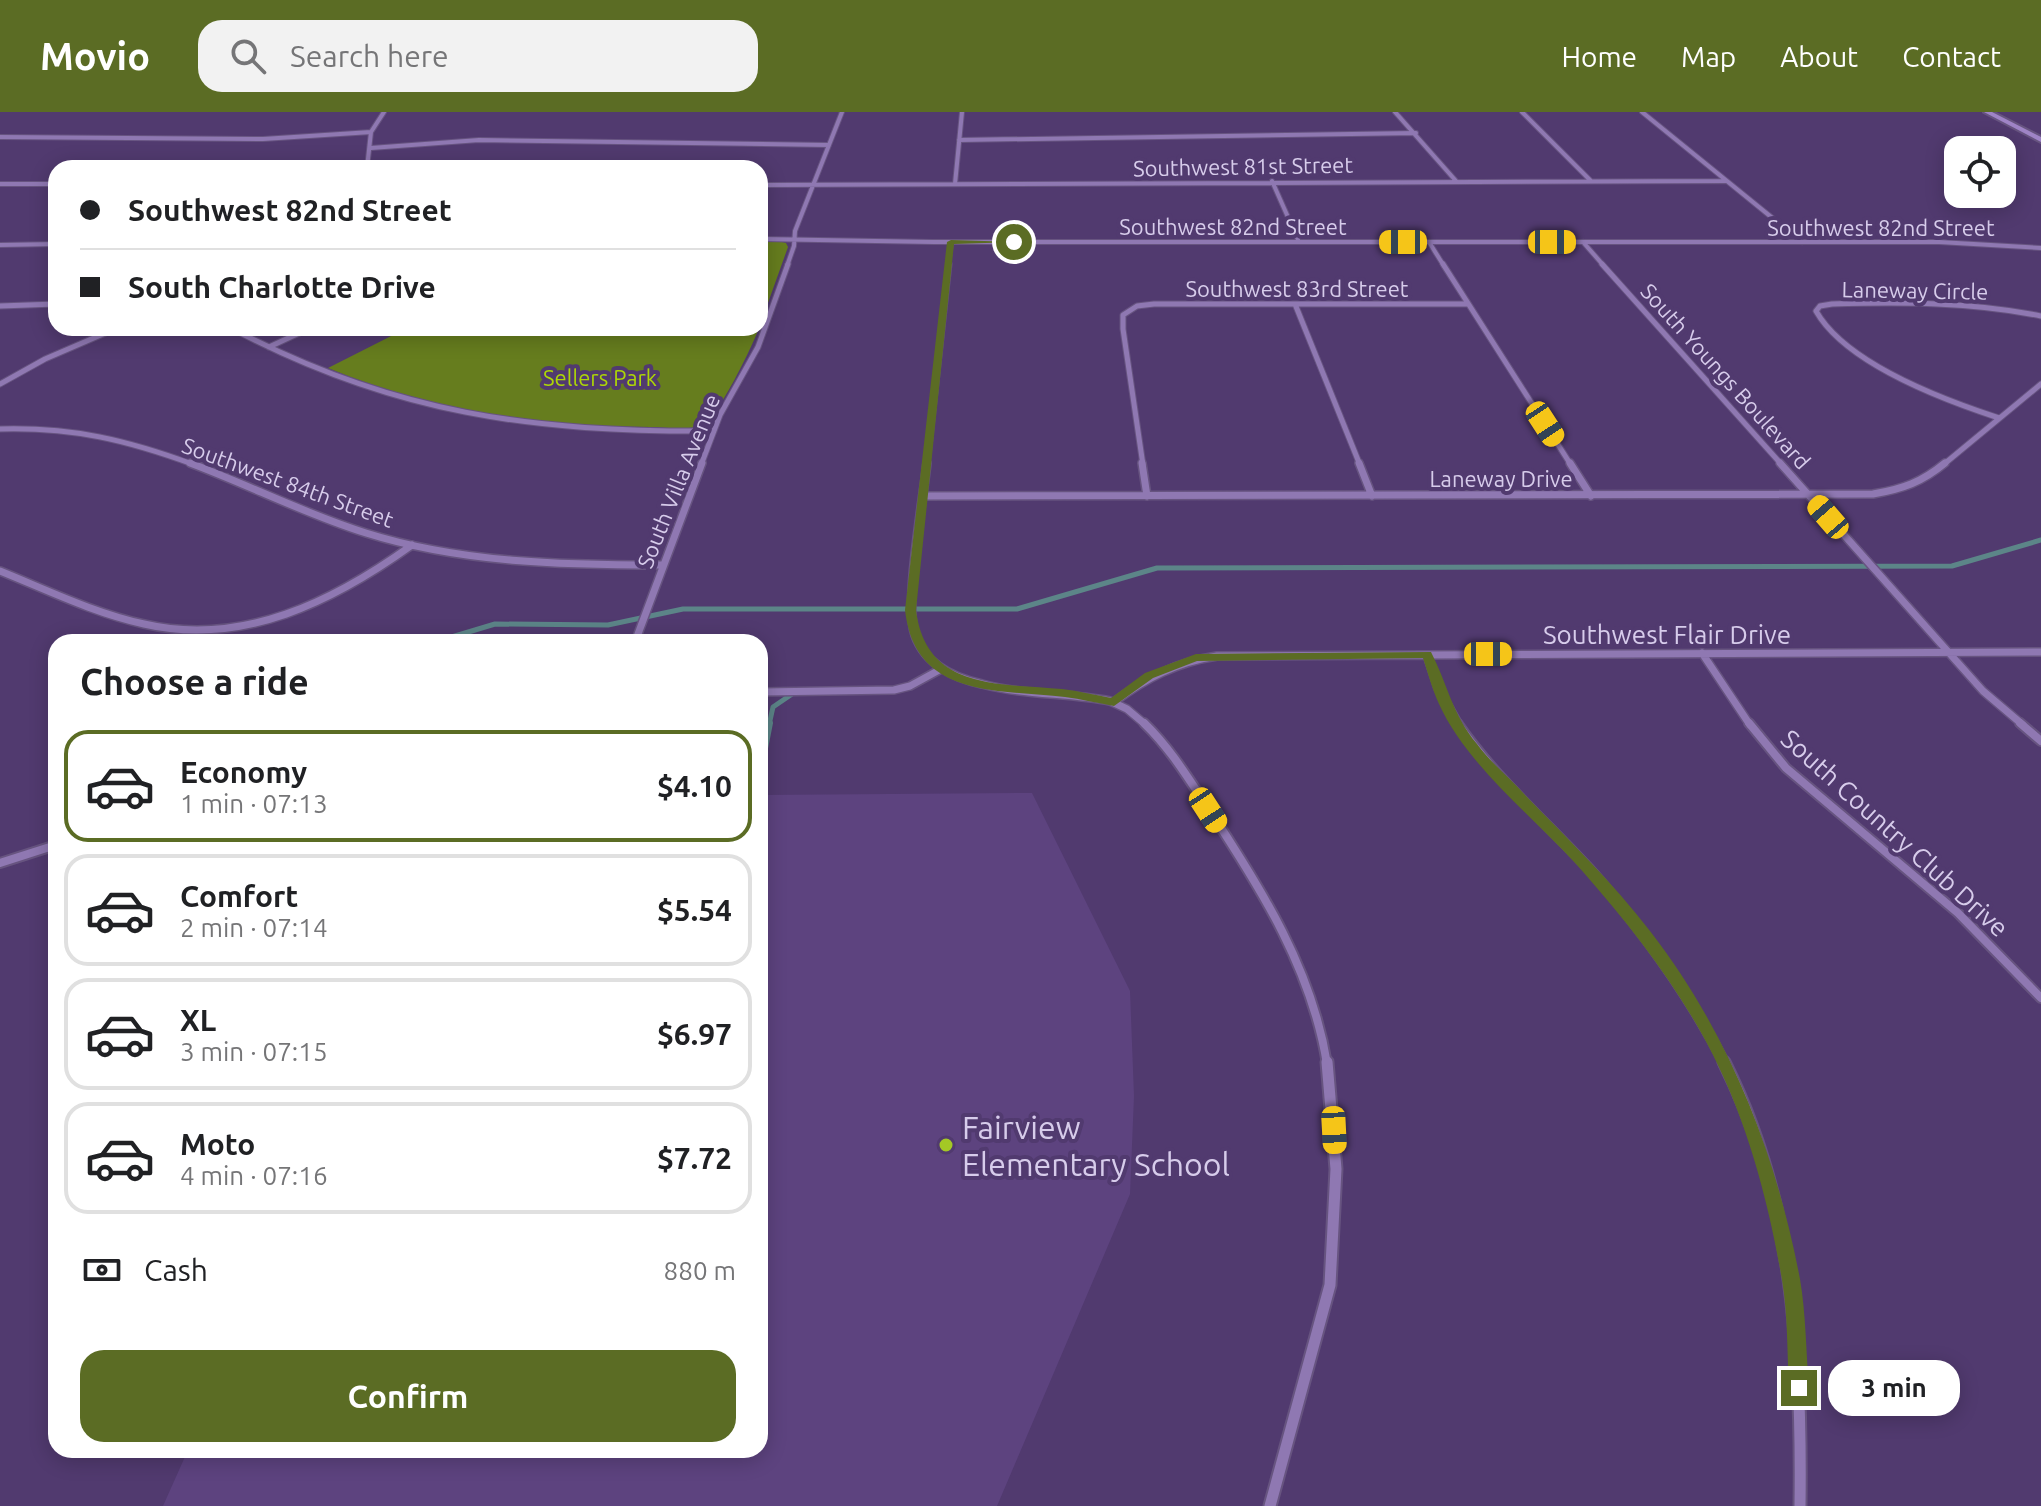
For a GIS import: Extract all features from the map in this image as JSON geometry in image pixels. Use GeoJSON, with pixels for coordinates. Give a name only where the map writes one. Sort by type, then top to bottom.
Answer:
{"type":"FeatureCollection","features":[{"type":"Feature","properties":{"kind":"main road"},"geometry":{"type":"LineString","coordinates":[[1987,112],[2040,139]]}},
{"type":"Feature","properties":{"kind":"street"},"geometry":{"type":"LineString","coordinates":[[369,160],[371,132],[384,112]]}},
{"type":"Feature","properties":{"kind":"street","name":"South Villa Avenue"},"geometry":{"type":"LineString","coordinates":[[768,317],[812,184],[842,112]]}},
{"type":"Feature","properties":{"kind":"street"},"geometry":{"type":"LineString","coordinates":[[955,184],[962,112]]}},
{"type":"Feature","properties":{"kind":"street"},"geometry":{"type":"LineString","coordinates":[[1395,112],[1456,181]]}},
{"type":"Feature","properties":{"kind":"street"},"geometry":{"type":"LineString","coordinates":[[1522,112],[1591,181]]}},
{"type":"Feature","properties":{"kind":"street"},"geometry":{"type":"LineString","coordinates":[[1642,112],[1802,242]]}},
{"type":"Feature","properties":{"kind":"street"},"geometry":{"type":"LineString","coordinates":[[0,137],[263,139],[371,132]]}},
{"type":"Feature","properties":{"kind":"street"},"geometry":{"type":"LineString","coordinates":[[959,140],[1416,133]]}},
{"type":"Feature","properties":{"kind":"street"},"geometry":{"type":"LineString","coordinates":[[371,148],[471,140],[829,145]]}},
{"type":"Feature","properties":{"kind":"street"},"geometry":{"type":"LineString","coordinates":[[1272,181],[1299,242]]}},
{"type":"Feature","properties":{"kind":"street","name":"Southwest 81st Street"},"geometry":{"type":"LineString","coordinates":[[768,185],[1726,181]]}},
{"type":"Feature","properties":{"kind":"street"},"geometry":{"type":"LineString","coordinates":[[0,184],[48,184]]}},
{"type":"Feature","properties":{"kind":"street","name":"Southwest 82nd Street"},"geometry":{"type":"LineString","coordinates":[[768,239],[951,242],[1990,242],[2041,248]]}},
{"type":"Feature","properties":{"kind":"street"},"geometry":{"type":"LineString","coordinates":[[951,242],[912,599],[912,627],[921,649],[941,669],[1003,690],[1063,693],[1114,702],[1139,718],[1166,748],[1261,890],[1304,976],[1328,1072],[1335,1155],[1330,1285],[1270,1506]]}},
{"type":"Feature","properties":{"kind":"street"},"geometry":{"type":"LineString","coordinates":[[1429,242],[1591,496]]}},
{"type":"Feature","properties":{"kind":"street","name":"South Youngs Boulevard"},"geometry":{"type":"LineString","coordinates":[[1583,242],[1949,653],[2004,712],[2041,741]]}},
{"type":"Feature","properties":{"kind":"street"},"geometry":{"type":"LineString","coordinates":[[0,245],[48,244]]}},
{"type":"Feature","properties":{"kind":"street"},"geometry":{"type":"LineString","coordinates":[[0,306],[48,304]]}},
{"type":"Feature","properties":{"kind":"street"},"geometry":{"type":"LineString","coordinates":[[1295,304],[1372,496]]}},
{"type":"Feature","properties":{"kind":"street","name":"Southwest 83rd Street"},"geometry":{"type":"LineString","coordinates":[[1147,496],[1123,329],[1123,315],[1127,310],[1147,305],[1468,304]]}},
{"type":"Feature","properties":{"kind":"street","name":"Laneway Circle"},"geometry":{"type":"LineString","coordinates":[[1999,418],[1943,400],[1887,374],[1828,327],[1816,311],[1820,306],[1832,304],[1948,304],[1999,308],[2041,316]]}},
{"type":"Feature","properties":{"kind":"street"},"geometry":{"type":"LineString","coordinates":[[0,384],[98,336]]}},
{"type":"Feature","properties":{"kind":"street"},"geometry":{"type":"LineString","coordinates":[[247,336],[336,378],[472,416],[596,431],[714,431]]}},
{"type":"Feature","properties":{"kind":"street"},"geometry":{"type":"LineString","coordinates":[[269,347],[293,336]]}},
{"type":"Feature","properties":{"kind":"street","name":"South Villa Avenue"},"geometry":{"type":"LineString","coordinates":[[637,634],[714,431],[762,336]]}},
{"type":"Feature","properties":{"kind":"street","name":"Laneway Drive"},"geometry":{"type":"LineString","coordinates":[[924,496],[1873,494],[1904,489],[1936,472],[2041,384]]}},
{"type":"Feature","properties":{"kind":"street","name":"Southwest 84th Street"},"geometry":{"type":"LineString","coordinates":[[0,429],[47,428],[100,435],[220,476],[345,525],[412,545],[523,561],[662,565]]}},
{"type":"Feature","properties":{"kind":"street"},"geometry":{"type":"LineString","coordinates":[[0,571],[134,621],[172,630],[200,630],[258,622],[314,605],[358,584],[412,545]]}},
{"type":"Feature","properties":{"kind":"street","name":"Southwest Flair Drive"},"geometry":{"type":"LineString","coordinates":[[1114,702],[1157,672],[1196,658],[2041,652]]}},
{"type":"Feature","properties":{"kind":"street","name":"South Country Club Drive"},"geometry":{"type":"LineString","coordinates":[[1702,653],[1754,731],[1786,768],[1958,913],[2041,998]]}},
{"type":"Feature","properties":{"kind":"street"},"geometry":{"type":"LineString","coordinates":[[1427,655],[1445,705],[1462,733],[1587,867],[1644,935],[1696,1011],[1734,1084],[1762,1157],[1791,1282],[1799,1388],[1800,1506]]}},
{"type":"Feature","properties":{"kind":"street"},"geometry":{"type":"LineString","coordinates":[[768,692],[894,690],[910,686],[941,669]]}},
{"type":"Feature","properties":{"kind":"street"},"geometry":{"type":"LineString","coordinates":[[0,863],[48,848]]}},
{"type":"Feature","properties":{"kind":"shaded area","name":"Fairview Elementary School"},"geometry":{"type":"Polygon","coordinates":[[[1032,793],[1130,991],[1134,1096],[1130,1194],[997,1506],[163,1506],[184,1458],[768,1458],[768,795],[1032,793]]]}},
{"type":"Feature","properties":{"kind":"green space"},"geometry":{"type":"Polygon","coordinates":[[[768,242],[786,243],[788,247],[768,303],[768,242]]]}},
{"type":"Feature","properties":{"kind":"green space","name":"Sellers Park"},"geometry":{"type":"Polygon","coordinates":[[[391,336],[756,336],[719,407],[705,423],[693,427],[568,424],[486,413],[406,395],[328,368],[391,336]]]}},
{"type":"Feature","properties":{"kind":"waterway"},"geometry":{"type":"LineString","coordinates":[[462,634],[495,624],[608,625],[683,609],[1017,609],[1157,568],[1952,566],[2041,540]]}},
{"type":"Feature","properties":{"kind":"waterway"},"geometry":{"type":"LineString","coordinates":[[769,725],[773,707],[795,692]]}},
{"type":"Feature","properties":{"kind":"waterway"},"geometry":{"type":"LineString","coordinates":[[768,733],[770,723]]}},
{"type":"Feature","properties":{"kind":"place","name":"Fairview Elementary School"},"geometry":{"type":"Point","coordinates":[946,1145]}},
{"type":"Feature","properties":{"kind":"route"},"geometry":{"type":"LineString","coordinates":[[1014,242],[951,242],[911,610],[913,633],[921,649],[941,669],[975,683],[1003,690],[1063,693],[1114,702],[1149,676],[1175,663],[1196,658],[1242,655],[1427,655],[1445,705],[1472,747],[1587,867],[1644,935],[1679,983],[1720,1054],[1762,1157],[1773,1199],[1791,1282],[1799,1388]]}}]}
